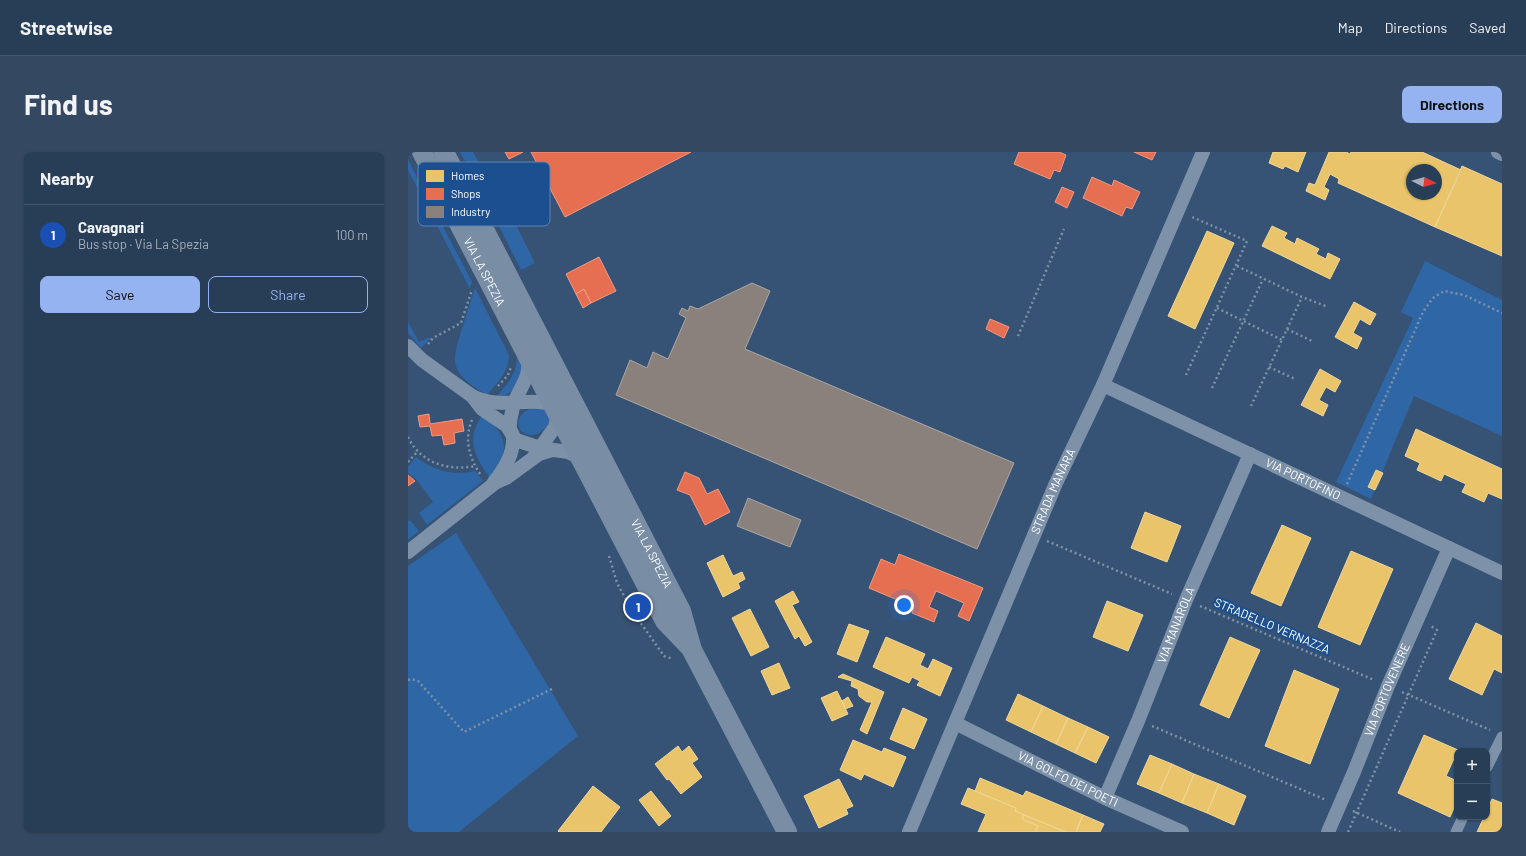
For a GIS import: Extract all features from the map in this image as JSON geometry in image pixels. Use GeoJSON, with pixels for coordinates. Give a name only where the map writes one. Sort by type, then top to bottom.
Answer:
{"type":"FeatureCollection","features":[{"type":"Feature","properties":{"kind":"main road","name":"VIA LA SPEZIA"},"geometry":{"type":"LineString","coordinates":[[422,152],[427,162]]}},
{"type":"Feature","properties":{"kind":"main road","name":"VIA LA SPEZIA"},"geometry":{"type":"LineString","coordinates":[[444,152],[449,162]]}},
{"type":"Feature","properties":{"kind":"main road","name":"VIA LA SPEZIA"},"geometry":{"type":"LineString","coordinates":[[460,226],[524,349],[557,408],[594,464],[681,611],[692,650],[787,832]]}},
{"type":"Feature","properties":{"kind":"main road","name":"VIA LA SPEZIA"},"geometry":{"type":"LineString","coordinates":[[483,226],[538,333],[594,464]]}},
{"type":"Feature","properties":{"kind":"street","name":"STRADA MANARA"},"geometry":{"type":"LineString","coordinates":[[909,832],[1056,483],[1103,385],[1203,152]]}},
{"type":"Feature","properties":{"kind":"street"},"geometry":{"type":"LineString","coordinates":[[1498,152],[1502,154]]}},
{"type":"Feature","properties":{"kind":"street","name":"VIA LA SPEZIA"},"geometry":{"type":"LineString","coordinates":[[538,333],[537,353],[558,394],[557,408]]}},
{"type":"Feature","properties":{"kind":"street","name":"VIA LA SPEZIA"},"geometry":{"type":"LineString","coordinates":[[524,349],[528,362],[528,372],[523,404],[513,414],[511,427],[515,439],[540,448],[562,450],[594,464]]}},
{"type":"Feature","properties":{"kind":"street"},"geometry":{"type":"LineString","coordinates":[[412,350],[472,396],[495,402],[514,404]]}},
{"type":"Feature","properties":{"kind":"street","name":"VIA PORTOFINO"},"geometry":{"type":"LineString","coordinates":[[1103,385],[1502,573]]}},
{"type":"Feature","properties":{"kind":"street","name":"VIA LA SPEZIA"},"geometry":{"type":"LineString","coordinates":[[472,396],[481,408],[507,426],[511,427]]}},
{"type":"Feature","properties":{"kind":"street","name":"VIA LA SPEZIA"},"geometry":{"type":"LineString","coordinates":[[490,487],[505,467],[509,458],[513,439],[511,427],[514,404],[525,396]]}},
{"type":"Feature","properties":{"kind":"street"},"geometry":{"type":"LineString","coordinates":[[495,402],[525,396],[557,408],[554,427],[549,436],[528,462]]}},
{"type":"Feature","properties":{"kind":"street"},"geometry":{"type":"LineString","coordinates":[[522,442],[536,443],[549,436]]}},
{"type":"Feature","properties":{"kind":"street"},"geometry":{"type":"LineString","coordinates":[[408,552],[490,487],[506,478],[543,452],[555,450]]}},
{"type":"Feature","properties":{"kind":"street","name":"VIA MANAROLA"},"geometry":{"type":"LineString","coordinates":[[1105,798],[1138,721],[1186,600],[1250,454]]}},
{"type":"Feature","properties":{"kind":"street","name":"VIA PORTOVENERE"},"geometry":{"type":"LineString","coordinates":[[1328,832],[1354,772],[1388,686],[1449,548]]}},
{"type":"Feature","properties":{"kind":"street","name":"VIA GOLFO DEI POETI"},"geometry":{"type":"LineString","coordinates":[[955,723],[1105,798],[1182,832]]}},
{"type":"Feature","properties":{"kind":"street"},"geometry":{"type":"LineString","coordinates":[[1490,759],[1498,734]]}},
{"type":"Feature","properties":{"kind":"street"},"geometry":{"type":"LineString","coordinates":[[1456,832],[1462,820]]}},
{"type":"Feature","properties":{"kind":"path"},"geometry":{"type":"LineString","coordinates":[[1178,211],[1247,241],[1237,266],[1186,375]]}},
{"type":"Feature","properties":{"kind":"path"},"geometry":{"type":"LineString","coordinates":[[1018,336],[1064,229]]}},
{"type":"Feature","properties":{"kind":"path"},"geometry":{"type":"LineString","coordinates":[[1237,266],[1328,307]]}},
{"type":"Feature","properties":{"kind":"path"},"geometry":{"type":"LineString","coordinates":[[1212,388],[1263,278]]}},
{"type":"Feature","properties":{"kind":"path"},"geometry":{"type":"LineString","coordinates":[[412,350],[461,323],[473,288]]}},
{"type":"Feature","properties":{"kind":"path"},"geometry":{"type":"LineString","coordinates":[[1342,497],[1423,312],[1432,298],[1444,291],[1464,295],[1502,313]]}},
{"type":"Feature","properties":{"kind":"path"},"geometry":{"type":"LineString","coordinates":[[1251,406],[1302,296]]}},
{"type":"Feature","properties":{"kind":"path"},"geometry":{"type":"LineString","coordinates":[[1217,308],[1282,340]]}},
{"type":"Feature","properties":{"kind":"path"},"geometry":{"type":"LineString","coordinates":[[1287,329],[1312,340]]}},
{"type":"Feature","properties":{"kind":"path"},"geometry":{"type":"LineString","coordinates":[[1269,367],[1295,379]]}},
{"type":"Feature","properties":{"kind":"path"},"geometry":{"type":"LineString","coordinates":[[408,438],[418,451],[429,460],[447,467],[466,468],[476,466]]}},
{"type":"Feature","properties":{"kind":"path"},"geometry":{"type":"LineString","coordinates":[[408,462],[418,451]]}},
{"type":"Feature","properties":{"kind":"path","name":"STRADELLO VERNAZZA"},"geometry":{"type":"LineString","coordinates":[[1034,536],[1498,734]]}},
{"type":"Feature","properties":{"kind":"path"},"geometry":{"type":"LineString","coordinates":[[1348,832],[1437,630],[1418,617]]}},
{"type":"Feature","properties":{"kind":"path"},"geometry":{"type":"LineString","coordinates":[[408,680],[411,679],[418,681],[464,732],[554,688]]}},
{"type":"Feature","properties":{"kind":"path"},"geometry":{"type":"LineString","coordinates":[[1138,721],[1340,805],[1400,832]]}},
{"type":"Feature","properties":{"kind":"shaded area"},"geometry":{"type":"Polygon","coordinates":[[[460,152],[473,152],[478,162],[465,162],[460,152]]]}},
{"type":"Feature","properties":{"kind":"shaded area"},"geometry":{"type":"Polygon","coordinates":[[[408,160],[418,179],[418,189],[408,170],[408,160]]]}},
{"type":"Feature","properties":{"kind":"shaded area"},"geometry":{"type":"Polygon","coordinates":[[[437,226],[443,226],[472,282],[470,289],[437,226]]]}},
{"type":"Feature","properties":{"kind":"shaded area"},"geometry":{"type":"Polygon","coordinates":[[[499,226],[516,226],[535,263],[521,270],[499,226]]]}},
{"type":"Feature","properties":{"kind":"shaded area"},"geometry":{"type":"Polygon","coordinates":[[[1425,261],[1502,300],[1502,436],[1414,396],[1371,499],[1336,482],[1413,318],[1401,312],[1425,261]]]}},
{"type":"Feature","properties":{"kind":"shaded area"},"geometry":{"type":"Polygon","coordinates":[[[475,288],[509,355],[509,361],[505,372],[487,395],[462,377],[458,371],[455,358],[457,344],[475,288]]]}},
{"type":"Feature","properties":{"kind":"shaded area"},"geometry":{"type":"Polygon","coordinates":[[[408,322],[419,342],[430,337],[431,338],[421,348],[408,333],[408,322]]]}},
{"type":"Feature","properties":{"kind":"shaded area"},"geometry":{"type":"Polygon","coordinates":[[[516,350],[522,366],[522,373],[518,383],[515,388],[507,394],[497,396],[509,381],[515,370],[517,357],[516,350]]]}},
{"type":"Feature","properties":{"kind":"shaded area"},"geometry":{"type":"Polygon","coordinates":[[[535,407],[545,409],[551,420],[542,431],[534,435],[525,434],[519,427],[519,419],[527,410],[535,407]]]}},
{"type":"Feature","properties":{"kind":"shaded area"},"geometry":{"type":"Polygon","coordinates":[[[482,415],[498,430],[504,449],[499,464],[489,477],[479,462],[473,440],[474,432],[482,415]]]}},
{"type":"Feature","properties":{"kind":"shaded area"},"geometry":{"type":"Polygon","coordinates":[[[416,457],[430,466],[444,471],[459,473],[475,471],[483,481],[427,525],[419,513],[433,502],[416,479],[408,473],[408,467],[416,457]]]}},
{"type":"Feature","properties":{"kind":"shaded area"},"geometry":{"type":"Polygon","coordinates":[[[410,520],[419,531],[408,540],[408,521],[410,520]]]}},
{"type":"Feature","properties":{"kind":"shaded area"},"geometry":{"type":"Polygon","coordinates":[[[456,533],[578,736],[459,832],[408,832],[408,566],[456,533]]]}},
{"type":"Feature","properties":{"kind":"building: Homes"},"geometry":{"type":"Polygon","coordinates":[[[1273,152],[1306,152],[1298,172],[1285,166],[1283,169],[1269,163],[1273,152]]]}},
{"type":"Feature","properties":{"kind":"building: Homes"},"geometry":{"type":"Polygon","coordinates":[[[1329,152],[1346,152],[1350,154],[1351,152],[1422,152],[1461,170],[1435,227],[1338,183],[1339,179],[1330,174],[1324,187],[1329,190],[1325,200],[1306,191],[1309,183],[1315,185],[1329,152]]]}},
{"type":"Feature","properties":{"kind":"building: Homes"},"geometry":{"type":"Polygon","coordinates":[[[1462,166],[1502,184],[1502,256],[1435,227],[1462,166]]]}},
{"type":"Feature","properties":{"kind":"building: Homes"},"geometry":{"type":"Polygon","coordinates":[[[1272,226],[1287,233],[1284,238],[1295,244],[1297,238],[1319,249],[1316,254],[1326,259],[1328,253],[1340,259],[1330,279],[1262,246],[1272,226]]]}},
{"type":"Feature","properties":{"kind":"building: Homes"},"geometry":{"type":"Polygon","coordinates":[[[1207,231],[1234,243],[1195,329],[1168,316],[1207,231]]]}},
{"type":"Feature","properties":{"kind":"building: Homes"},"geometry":{"type":"Polygon","coordinates":[[[1354,302],[1376,314],[1370,325],[1360,319],[1353,333],[1362,338],[1357,349],[1335,337],[1354,302]]]}},
{"type":"Feature","properties":{"kind":"building: Homes"},"geometry":{"type":"Polygon","coordinates":[[[1320,369],[1341,381],[1335,392],[1326,387],[1319,400],[1328,405],[1323,416],[1301,405],[1320,369]]]}},
{"type":"Feature","properties":{"kind":"building: Homes"},"geometry":{"type":"Polygon","coordinates":[[[1416,429],[1502,469],[1502,499],[1488,493],[1484,502],[1462,492],[1466,484],[1444,474],[1441,481],[1417,470],[1420,463],[1405,456],[1416,429]]]}},
{"type":"Feature","properties":{"kind":"building: Homes"},"geometry":{"type":"Polygon","coordinates":[[[1376,470],[1383,473],[1375,490],[1368,487],[1376,470]]]}},
{"type":"Feature","properties":{"kind":"building: Homes"},"geometry":{"type":"Polygon","coordinates":[[[1145,512],[1181,526],[1167,562],[1131,548],[1145,512]]]}},
{"type":"Feature","properties":{"kind":"building: Homes"},"geometry":{"type":"Polygon","coordinates":[[[1282,525],[1311,538],[1281,606],[1251,593],[1282,525]]]}},
{"type":"Feature","properties":{"kind":"building: Homes"},"geometry":{"type":"Polygon","coordinates":[[[1351,551],[1393,569],[1360,645],[1318,627],[1351,551]]]}},
{"type":"Feature","properties":{"kind":"building: Homes"},"geometry":{"type":"Polygon","coordinates":[[[723,555],[733,576],[742,572],[745,579],[738,583],[740,588],[723,597],[707,563],[723,555]]]}},
{"type":"Feature","properties":{"kind":"building: Homes"},"geometry":{"type":"Polygon","coordinates":[[[793,591],[799,602],[792,605],[812,642],[805,646],[799,636],[795,639],[775,601],[793,591]]]}},
{"type":"Feature","properties":{"kind":"building: Homes"},"geometry":{"type":"Polygon","coordinates":[[[1107,601],[1143,615],[1128,651],[1093,637],[1107,601]]]}},
{"type":"Feature","properties":{"kind":"building: Homes"},"geometry":{"type":"Polygon","coordinates":[[[750,609],[769,647],[751,656],[732,618],[750,609]]]}},
{"type":"Feature","properties":{"kind":"building: Homes"},"geometry":{"type":"Polygon","coordinates":[[[1476,623],[1502,636],[1502,673],[1494,669],[1482,695],[1449,679],[1476,623]]]}},
{"type":"Feature","properties":{"kind":"building: Homes"},"geometry":{"type":"Polygon","coordinates":[[[849,624],[869,631],[857,662],[837,654],[849,624]]]}},
{"type":"Feature","properties":{"kind":"building: Homes"},"geometry":{"type":"Polygon","coordinates":[[[886,637],[925,654],[920,665],[928,669],[933,659],[952,668],[940,696],[917,685],[920,681],[912,677],[909,683],[873,667],[886,637]]]}},
{"type":"Feature","properties":{"kind":"building: Homes"},"geometry":{"type":"Polygon","coordinates":[[[1230,637],[1260,650],[1229,718],[1200,705],[1230,637]]]}},
{"type":"Feature","properties":{"kind":"building: Homes"},"geometry":{"type":"Polygon","coordinates":[[[779,663],[790,688],[772,695],[761,671],[779,663]]]}},
{"type":"Feature","properties":{"kind":"building: Homes"},"geometry":{"type":"Polygon","coordinates":[[[1294,670],[1339,689],[1310,764],[1265,746],[1294,670]]]}},
{"type":"Feature","properties":{"kind":"building: Homes"},"geometry":{"type":"Polygon","coordinates":[[[843,674],[884,692],[867,734],[860,730],[872,702],[867,702],[859,696],[858,689],[851,686],[852,681],[838,677],[843,674]]]}},
{"type":"Feature","properties":{"kind":"building: Homes"},"geometry":{"type":"Polygon","coordinates":[[[837,691],[848,714],[832,721],[821,698],[837,691]]]}},
{"type":"Feature","properties":{"kind":"building: Homes"},"geometry":{"type":"Polygon","coordinates":[[[1018,694],[1043,706],[1031,732],[1006,720],[1018,694]]]}},
{"type":"Feature","properties":{"kind":"building: Homes"},"geometry":{"type":"Polygon","coordinates":[[[848,697],[853,706],[845,709],[842,701],[848,697]]]}},
{"type":"Feature","properties":{"kind":"building: Homes"},"geometry":{"type":"Polygon","coordinates":[[[1043,706],[1068,718],[1056,744],[1031,732],[1043,706]]]}},
{"type":"Feature","properties":{"kind":"building: Homes"},"geometry":{"type":"Polygon","coordinates":[[[903,708],[927,719],[914,749],[890,739],[903,708]]]}},
{"type":"Feature","properties":{"kind":"building: Homes"},"geometry":{"type":"Polygon","coordinates":[[[1068,718],[1088,727],[1075,753],[1056,744],[1068,718]]]}},
{"type":"Feature","properties":{"kind":"building: Homes"},"geometry":{"type":"Polygon","coordinates":[[[1088,727],[1109,737],[1096,763],[1075,753],[1088,727]]]}},
{"type":"Feature","properties":{"kind":"building: Homes"},"geometry":{"type":"Polygon","coordinates":[[[1424,735],[1454,748],[1454,759],[1446,776],[1454,780],[1454,808],[1450,817],[1398,793],[1424,735]]]}},
{"type":"Feature","properties":{"kind":"building: Homes"},"geometry":{"type":"Polygon","coordinates":[[[853,740],[882,752],[884,748],[906,757],[893,787],[864,774],[861,780],[840,770],[853,740]]]}},
{"type":"Feature","properties":{"kind":"building: Homes"},"geometry":{"type":"Polygon","coordinates":[[[678,746],[682,752],[689,746],[698,759],[692,763],[702,777],[681,794],[669,779],[667,780],[655,764],[678,746]]]}},
{"type":"Feature","properties":{"kind":"building: Homes"},"geometry":{"type":"Polygon","coordinates":[[[1150,755],[1172,764],[1159,793],[1137,784],[1150,755]]]}},
{"type":"Feature","properties":{"kind":"building: Homes"},"geometry":{"type":"Polygon","coordinates":[[[1172,764],[1194,774],[1182,803],[1159,793],[1172,764]]]}},
{"type":"Feature","properties":{"kind":"building: Homes"},"geometry":{"type":"Polygon","coordinates":[[[1194,774],[1219,784],[1207,813],[1182,803],[1194,774]]]}},
{"type":"Feature","properties":{"kind":"building: Homes"},"geometry":{"type":"Polygon","coordinates":[[[980,778],[1023,796],[1026,791],[1083,815],[1076,832],[1066,832],[1015,811],[1016,808],[975,791],[980,778]]]}},
{"type":"Feature","properties":{"kind":"building: Homes"},"geometry":{"type":"Polygon","coordinates":[[[839,779],[853,806],[846,809],[848,814],[819,828],[804,796],[839,779]]]}},
{"type":"Feature","properties":{"kind":"building: Homes"},"geometry":{"type":"Polygon","coordinates":[[[1219,784],[1246,796],[1234,825],[1207,813],[1219,784]]]}},
{"type":"Feature","properties":{"kind":"building: Homes"},"geometry":{"type":"Polygon","coordinates":[[[593,786],[620,807],[601,832],[559,832],[558,831],[593,786]]]}},
{"type":"Feature","properties":{"kind":"building: Homes"},"geometry":{"type":"Polygon","coordinates":[[[968,788],[1016,808],[1015,811],[1024,815],[1022,819],[1038,826],[1035,832],[978,832],[986,814],[961,804],[968,788]]]}},
{"type":"Feature","properties":{"kind":"building: Homes"},"geometry":{"type":"Polygon","coordinates":[[[651,791],[671,816],[659,826],[639,800],[651,791]]]}},
{"type":"Feature","properties":{"kind":"building: Homes"},"geometry":{"type":"Polygon","coordinates":[[[1492,799],[1502,803],[1502,832],[1477,832],[1483,820],[1490,820],[1490,803],[1492,799]]]}},
{"type":"Feature","properties":{"kind":"building: Homes"},"geometry":{"type":"Polygon","coordinates":[[[1024,815],[1066,832],[1035,832],[1038,826],[1022,819],[1024,815]]]}},
{"type":"Feature","properties":{"kind":"building: Homes"},"geometry":{"type":"Polygon","coordinates":[[[1083,815],[1104,824],[1100,832],[1076,832],[1083,815]]]}},
{"type":"Feature","properties":{"kind":"building: Shops"},"geometry":{"type":"Polygon","coordinates":[[[505,152],[523,152],[509,159],[505,152]]]}},
{"type":"Feature","properties":{"kind":"building: Shops"},"geometry":{"type":"Polygon","coordinates":[[[531,152],[691,152],[565,217],[550,188],[550,162],[536,162],[531,152]]]}},
{"type":"Feature","properties":{"kind":"building: Shops"},"geometry":{"type":"Polygon","coordinates":[[[1019,152],[1059,152],[1066,155],[1060,172],[1054,170],[1050,179],[1014,164],[1019,152]]]}},
{"type":"Feature","properties":{"kind":"building: Shops"},"geometry":{"type":"Polygon","coordinates":[[[1134,152],[1156,152],[1152,160],[1134,152]]]}},
{"type":"Feature","properties":{"kind":"building: Shops"},"geometry":{"type":"Polygon","coordinates":[[[1092,177],[1112,186],[1114,180],[1140,192],[1132,209],[1126,207],[1122,216],[1083,198],[1092,177]]]}},
{"type":"Feature","properties":{"kind":"building: Shops"},"geometry":{"type":"Polygon","coordinates":[[[1062,187],[1074,192],[1067,208],[1055,202],[1062,187]]]}},
{"type":"Feature","properties":{"kind":"building: Shops"},"geometry":{"type":"Polygon","coordinates":[[[599,257],[616,291],[591,303],[584,289],[576,294],[566,274],[599,257]]]}},
{"type":"Feature","properties":{"kind":"building: Shops"},"geometry":{"type":"Polygon","coordinates":[[[584,289],[591,303],[583,308],[576,294],[584,289]]]}},
{"type":"Feature","properties":{"kind":"building: Shops"},"geometry":{"type":"Polygon","coordinates":[[[990,319],[1009,327],[1004,338],[986,329],[990,319]]]}},
{"type":"Feature","properties":{"kind":"building: Shops"},"geometry":{"type":"Polygon","coordinates":[[[429,414],[430,424],[462,419],[464,431],[454,433],[455,443],[444,445],[442,435],[432,436],[430,426],[420,427],[418,416],[429,414]]]}},
{"type":"Feature","properties":{"kind":"building: Shops"},"geometry":{"type":"Polygon","coordinates":[[[685,472],[699,478],[707,494],[718,489],[730,512],[705,525],[690,495],[677,490],[685,472]]]}},
{"type":"Feature","properties":{"kind":"building: Shops"},"geometry":{"type":"Polygon","coordinates":[[[408,475],[415,481],[408,486],[408,475]]]}},
{"type":"Feature","properties":{"kind":"building: Shops"},"geometry":{"type":"Polygon","coordinates":[[[899,554],[983,588],[969,621],[958,616],[964,603],[936,591],[929,607],[938,611],[934,622],[912,613],[914,607],[869,588],[881,559],[895,565],[899,554]]]}},
{"type":"Feature","properties":{"kind":"building: Industry"},"geometry":{"type":"Polygon","coordinates":[[[752,283],[770,291],[745,349],[1014,463],[977,549],[616,395],[630,360],[647,368],[653,352],[668,359],[686,318],[679,314],[682,308],[688,311],[690,306],[698,309],[752,283]]]}},
{"type":"Feature","properties":{"kind":"building: Industry"},"geometry":{"type":"Polygon","coordinates":[[[748,498],[801,520],[790,547],[737,526],[748,498]]]}},
{"type":"Feature","properties":{"kind":"place","name":"Cavagnari"},"geometry":{"type":"Point","coordinates":[638,607]}}]}
